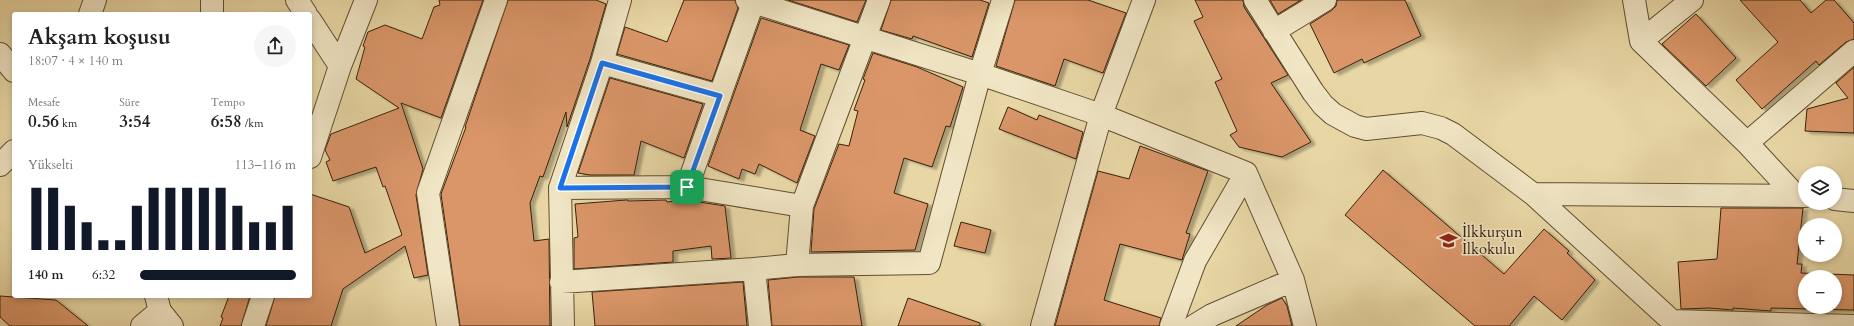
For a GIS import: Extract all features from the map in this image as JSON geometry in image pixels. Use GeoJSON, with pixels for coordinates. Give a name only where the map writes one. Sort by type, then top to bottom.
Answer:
{"type":"FeatureCollection","features":[{"type":"Feature","properties":{"kind":"street"},"geometry":{"type":"LineString","coordinates":[[91,12],[95,0]]}},
{"type":"Feature","properties":{"kind":"street"},"geometry":{"type":"LineString","coordinates":[[212,0],[212,12]]}},
{"type":"Feature","properties":{"kind":"street"},"geometry":{"type":"LineString","coordinates":[[297,0],[305,12]]}},
{"type":"Feature","properties":{"kind":"street"},"geometry":{"type":"LineString","coordinates":[[312,151],[340,66],[366,0]]}},
{"type":"Feature","properties":{"kind":"street"},"geometry":{"type":"LineString","coordinates":[[448,326],[428,193],[496,0]]}},
{"type":"Feature","properties":{"kind":"street"},"geometry":{"type":"LineString","coordinates":[[563,326],[560,188],[602,63],[620,0]]}},
{"type":"Feature","properties":{"kind":"street"},"geometry":{"type":"LineString","coordinates":[[797,265],[802,206],[879,0]]}},
{"type":"Feature","properties":{"kind":"street"},"geometry":{"type":"LineString","coordinates":[[561,282],[797,265],[929,263],[980,74],[1002,0]]}},
{"type":"Feature","properties":{"kind":"street"},"geometry":{"type":"LineString","coordinates":[[1042,326],[1101,116],[1144,0]]}},
{"type":"Feature","properties":{"kind":"street"},"geometry":{"type":"LineString","coordinates":[[1255,0],[1313,92],[1323,105],[1338,118],[1355,126],[1366,129],[1422,123],[1441,128],[1453,134],[1533,194],[1674,323],[1854,326]]}},
{"type":"Feature","properties":{"kind":"street"},"geometry":{"type":"LineString","coordinates":[[1274,31],[1325,0]]}},
{"type":"Feature","properties":{"kind":"street"},"geometry":{"type":"LineString","coordinates":[[1634,0],[1641,41],[1798,194]]}},
{"type":"Feature","properties":{"kind":"street"},"geometry":{"type":"LineString","coordinates":[[1641,41],[1692,0]]}},
{"type":"Feature","properties":{"kind":"street"},"geometry":{"type":"LineString","coordinates":[[687,187],[720,96],[751,1],[865,36],[1101,116],[1246,173],[1293,280],[1305,326]]}},
{"type":"Feature","properties":{"kind":"street"},"geometry":{"type":"LineString","coordinates":[[312,23],[340,66]]}},
{"type":"Feature","properties":{"kind":"street"},"geometry":{"type":"LineString","coordinates":[[1747,143],[1854,51]]}},
{"type":"Feature","properties":{"kind":"street"},"geometry":{"type":"LineString","coordinates":[[0,54],[12,69]]}},
{"type":"Feature","properties":{"kind":"street"},"geometry":{"type":"LineString","coordinates":[[602,63],[720,96]]}},
{"type":"Feature","properties":{"kind":"street"},"geometry":{"type":"LineString","coordinates":[[0,165],[12,153]]}},
{"type":"Feature","properties":{"kind":"street"},"geometry":{"type":"LineString","coordinates":[[1171,326],[1195,261],[1246,173]]}},
{"type":"Feature","properties":{"kind":"street"},"geometry":{"type":"LineString","coordinates":[[560,188],[687,187],[802,206]]}},
{"type":"Feature","properties":{"kind":"street"},"geometry":{"type":"LineString","coordinates":[[1533,194],[1798,196]]}},
{"type":"Feature","properties":{"kind":"street"},"geometry":{"type":"LineString","coordinates":[[1842,199],[1854,200]]}},
{"type":"Feature","properties":{"kind":"street"},"geometry":{"type":"LineString","coordinates":[[754,269],[760,326]]}},
{"type":"Feature","properties":{"kind":"street"},"geometry":{"type":"LineString","coordinates":[[1194,326],[1212,315],[1293,280]]}},
{"type":"Feature","properties":{"kind":"street"},"geometry":{"type":"LineString","coordinates":[[253,326],[262,298]]}},
{"type":"Feature","properties":{"kind":"street"},"geometry":{"type":"LineString","coordinates":[[142,326],[163,311]]}},
{"type":"Feature","properties":{"kind":"building"},"geometry":{"type":"Polygon","coordinates":[[[439,0],[483,0],[441,118],[401,103],[423,169],[416,195],[428,275],[414,278],[405,246],[343,289],[331,326],[266,326],[274,298],[312,298],[312,195],[349,207],[365,253],[402,235],[385,186],[383,187],[376,167],[333,181],[326,162],[330,160],[325,150],[331,134],[399,108],[356,79],[365,47],[363,46],[368,32],[385,25],[422,39],[434,7],[440,5],[439,0]]]}},
{"type":"Feature","properties":{"kind":"building"},"geometry":{"type":"Polygon","coordinates":[[[508,0],[596,0],[606,4],[590,59],[567,127],[566,112],[543,177],[540,176],[530,203],[534,241],[549,239],[550,326],[460,326],[441,194],[466,127],[508,0]]]}},
{"type":"Feature","properties":{"kind":"building"},"geometry":{"type":"Polygon","coordinates":[[[684,0],[735,0],[738,8],[712,81],[617,54],[625,27],[667,42],[684,0]]]}},
{"type":"Feature","properties":{"kind":"building"},"geometry":{"type":"Polygon","coordinates":[[[788,0],[866,0],[857,22],[788,0]]]}},
{"type":"Feature","properties":{"kind":"building"},"geometry":{"type":"Polygon","coordinates":[[[891,0],[980,0],[989,3],[972,57],[913,36],[912,39],[881,30],[891,0]]]}},
{"type":"Feature","properties":{"kind":"building"},"geometry":{"type":"Polygon","coordinates":[[[1015,0],[1088,0],[1126,13],[1103,73],[1064,59],[1055,86],[996,66],[1015,0]]]}},
{"type":"Feature","properties":{"kind":"building"},"geometry":{"type":"Polygon","coordinates":[[[1195,0],[1243,0],[1244,7],[1288,75],[1271,83],[1311,142],[1282,157],[1239,147],[1230,135],[1237,131],[1215,82],[1222,79],[1194,21],[1203,17],[1195,0]]]}},
{"type":"Feature","properties":{"kind":"building"},"geometry":{"type":"Polygon","coordinates":[[[1270,0],[1301,0],[1278,14],[1270,0]]]}},
{"type":"Feature","properties":{"kind":"building"},"geometry":{"type":"Polygon","coordinates":[[[1337,0],[1405,0],[1421,36],[1364,63],[1362,59],[1334,73],[1310,24],[1332,10],[1336,6],[1337,0]]]}},
{"type":"Feature","properties":{"kind":"building"},"geometry":{"type":"Polygon","coordinates":[[[1740,0],[1800,0],[1811,13],[1826,0],[1834,0],[1854,23],[1854,39],[1846,42],[1819,65],[1816,61],[1762,109],[1736,80],[1778,42],[1740,0]]]}},
{"type":"Feature","properties":{"kind":"building"},"geometry":{"type":"Polygon","coordinates":[[[1696,14],[1736,58],[1706,86],[1662,44],[1696,14]]]}},
{"type":"Feature","properties":{"kind":"building"},"geometry":{"type":"Polygon","coordinates":[[[761,18],[849,45],[839,70],[821,64],[800,130],[815,136],[797,183],[759,164],[755,174],[742,169],[739,179],[708,166],[761,18]]]}},
{"type":"Feature","properties":{"kind":"building"},"geometry":{"type":"Polygon","coordinates":[[[873,53],[917,67],[963,87],[950,127],[946,126],[932,167],[904,158],[894,193],[928,204],[915,250],[811,252],[814,209],[839,144],[849,146],[858,111],[854,110],[865,80],[863,79],[873,53]]]}},
{"type":"Feature","properties":{"kind":"building"},"geometry":{"type":"Polygon","coordinates":[[[1854,67],[1854,133],[1805,131],[1807,109],[1848,98],[1836,83],[1854,67]]]}},
{"type":"Feature","properties":{"kind":"building"},"geometry":{"type":"Polygon","coordinates":[[[610,78],[703,104],[684,158],[641,141],[634,175],[590,175],[578,173],[610,78]]]}},
{"type":"Feature","properties":{"kind":"building"},"geometry":{"type":"Polygon","coordinates":[[[1008,107],[1037,120],[1039,115],[1083,132],[1076,159],[999,129],[1008,107]]]}},
{"type":"Feature","properties":{"kind":"building"},"geometry":{"type":"Polygon","coordinates":[[[1140,146],[1208,171],[1186,233],[1190,234],[1182,260],[1120,244],[1104,300],[1161,318],[1159,326],[1055,326],[1098,171],[1129,179],[1140,146]]]}},
{"type":"Feature","properties":{"kind":"building","name":"İlkkurşun İlkokulu"},"geometry":{"type":"Polygon","coordinates":[[[1383,170],[1504,274],[1544,229],[1569,251],[1567,253],[1595,280],[1562,320],[1534,296],[1509,326],[1475,326],[1345,215],[1383,170]]]}},
{"type":"Feature","properties":{"kind":"building"},"geometry":{"type":"Polygon","coordinates":[[[628,200],[666,200],[667,202],[686,200],[725,206],[731,258],[712,259],[711,246],[673,251],[673,262],[574,269],[574,238],[578,237],[575,204],[628,200]]]}},
{"type":"Feature","properties":{"kind":"building"},"geometry":{"type":"Polygon","coordinates":[[[1721,208],[1798,208],[1798,210],[1803,210],[1802,218],[1798,218],[1797,264],[1802,264],[1801,270],[1798,270],[1798,309],[1771,308],[1771,311],[1733,308],[1733,310],[1709,308],[1681,309],[1678,262],[1717,259],[1721,208]]]}},
{"type":"Feature","properties":{"kind":"building"},"geometry":{"type":"Polygon","coordinates":[[[961,222],[991,230],[985,253],[954,246],[961,222]]]}},
{"type":"Feature","properties":{"kind":"building"},"geometry":{"type":"Polygon","coordinates":[[[1842,275],[1854,275],[1854,310],[1842,310],[1842,275]]]}},
{"type":"Feature","properties":{"kind":"building"},"geometry":{"type":"Polygon","coordinates":[[[798,277],[854,277],[862,326],[772,326],[768,280],[798,277]]]}},
{"type":"Feature","properties":{"kind":"building"},"geometry":{"type":"Polygon","coordinates":[[[743,282],[747,326],[595,326],[592,292],[743,282]]]}},
{"type":"Feature","properties":{"kind":"building"},"geometry":{"type":"Polygon","coordinates":[[[0,296],[56,300],[88,326],[10,326],[0,317],[0,296]]]}},
{"type":"Feature","properties":{"kind":"building"},"geometry":{"type":"Polygon","coordinates":[[[228,298],[249,298],[241,326],[220,326],[223,318],[221,317],[228,298]]]}},
{"type":"Feature","properties":{"kind":"building"},"geometry":{"type":"Polygon","coordinates":[[[908,298],[980,323],[980,326],[898,326],[908,298]]]}},
{"type":"Feature","properties":{"kind":"building"},"geometry":{"type":"Polygon","coordinates":[[[1282,298],[1287,306],[1292,326],[1236,326],[1267,305],[1282,298]]]}},
{"type":"Feature","properties":{"kind":"place","name":"İlkkurşun İlkokulu"},"geometry":{"type":"Point","coordinates":[1449,241]}},
{"type":"Feature","properties":{"kind":"route"},"geometry":{"type":"LineString","coordinates":[[602,63],[720,96],[687,187],[560,188],[602,63]]}}]}
